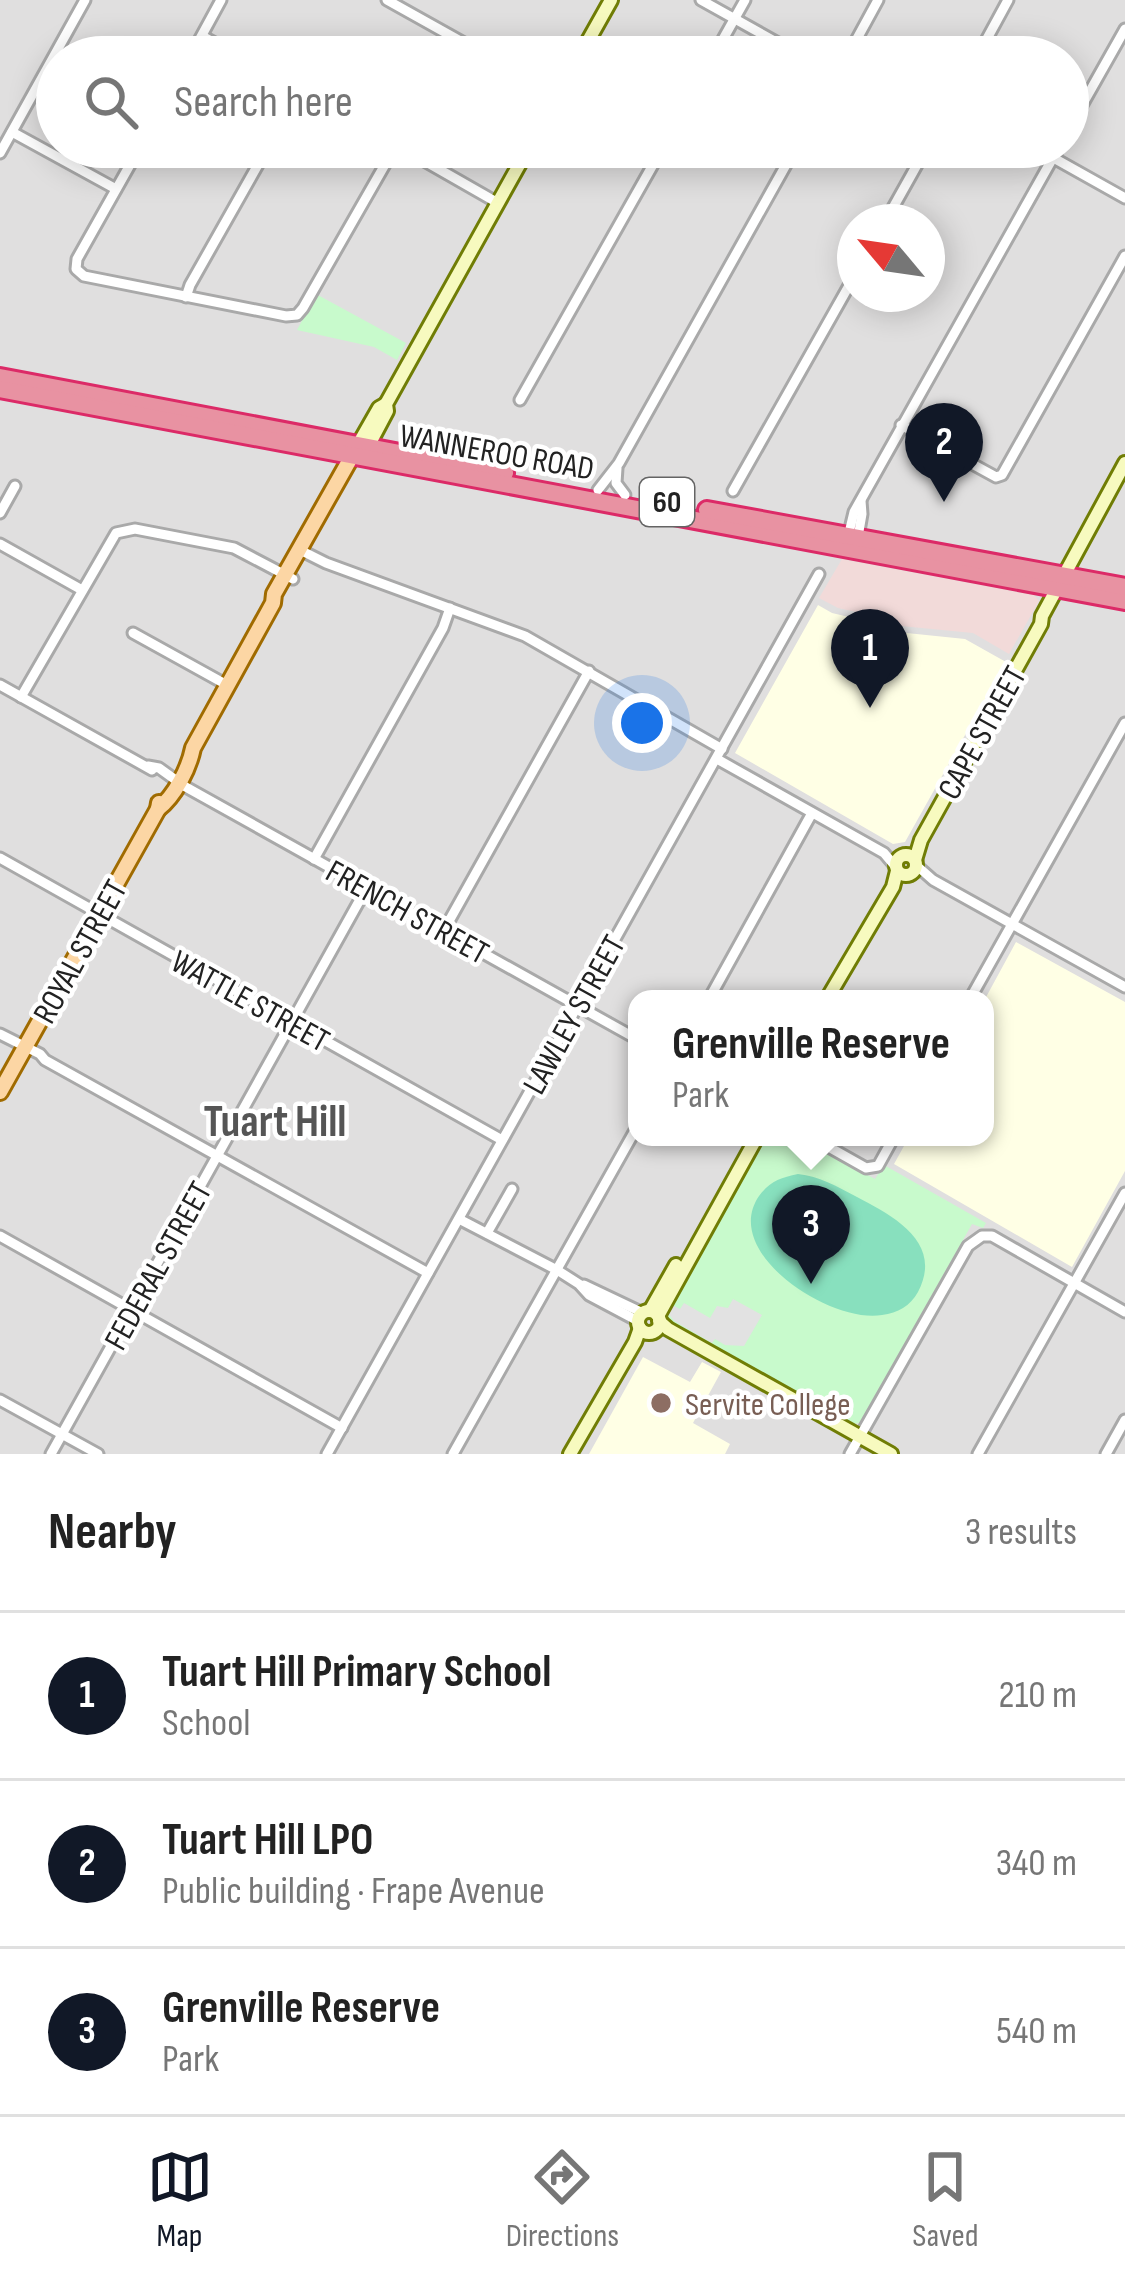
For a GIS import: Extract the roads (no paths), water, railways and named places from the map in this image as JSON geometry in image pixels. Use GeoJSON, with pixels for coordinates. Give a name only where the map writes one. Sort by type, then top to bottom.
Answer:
{"type":"FeatureCollection","features":[{"type":"Feature","properties":{"kind":"highway","name":"WANNEROO ROAD"},"geometry":{"type":"LineString","coordinates":[[0,376],[664,512],[857,543]]}},
{"type":"Feature","properties":{"kind":"highway","name":"WANNEROO ROAD"},"geometry":{"type":"LineString","coordinates":[[0,389],[625,495],[1065,583],[1125,601]]}},
{"type":"Feature","properties":{"kind":"highway","name":"WANNEROO ROAD"},"geometry":{"type":"LineString","coordinates":[[947,561],[1038,585],[1096,582],[1125,587]]}},
{"type":"Feature","properties":{"kind":"main road","name":"ROYAL STREET"},"geometry":{"type":"LineString","coordinates":[[0,1092],[184,755],[193,748],[273,603],[282,598],[289,577],[360,451]]}},
{"type":"Feature","properties":{"kind":"street"},"geometry":{"type":"LineString","coordinates":[[65,36],[85,0]]}},
{"type":"Feature","properties":{"kind":"street"},"geometry":{"type":"LineString","coordinates":[[202,36],[221,0]]}},
{"type":"Feature","properties":{"kind":"street"},"geometry":{"type":"LineString","coordinates":[[388,0],[452,36]]}},
{"type":"Feature","properties":{"kind":"street"},"geometry":{"type":"LineString","coordinates":[[591,36],[611,0]]}},
{"type":"Feature","properties":{"kind":"street"},"geometry":{"type":"LineString","coordinates":[[701,0],[765,36]]}},
{"type":"Feature","properties":{"kind":"street"},"geometry":{"type":"LineString","coordinates":[[725,36],[745,0]]}},
{"type":"Feature","properties":{"kind":"street"},"geometry":{"type":"LineString","coordinates":[[859,36],[878,0]]}},
{"type":"Feature","properties":{"kind":"street"},"geometry":{"type":"LineString","coordinates":[[988,36],[1008,0]]}},
{"type":"Feature","properties":{"kind":"street"},"geometry":{"type":"LineString","coordinates":[[1089,92],[1125,28]]}},
{"type":"Feature","properties":{"kind":"street"},"geometry":{"type":"LineString","coordinates":[[0,153],[36,89]]}},
{"type":"Feature","properties":{"kind":"street"},"geometry":{"type":"LineString","coordinates":[[12,132],[36,145]]}},
{"type":"Feature","properties":{"kind":"street"},"geometry":{"type":"LineString","coordinates":[[78,168],[116,189]]}},
{"type":"Feature","properties":{"kind":"street"},"geometry":{"type":"LineString","coordinates":[[128,168],[77,259],[76,269],[84,276],[286,316],[297,314],[385,168]]}},
{"type":"Feature","properties":{"kind":"street"},"geometry":{"type":"LineString","coordinates":[[186,297],[256,168]]}},
{"type":"Feature","properties":{"kind":"street"},"geometry":{"type":"LineString","coordinates":[[436,168],[498,203]]}},
{"type":"Feature","properties":{"kind":"street","name":"ROYAL STREET"},"geometry":{"type":"LineString","coordinates":[[360,451],[379,408],[386,404],[517,168]]}},
{"type":"Feature","properties":{"kind":"street"},"geometry":{"type":"LineString","coordinates":[[520,400],[650,168]]}},
{"type":"Feature","properties":{"kind":"street"},"geometry":{"type":"LineString","coordinates":[[598,490],[619,463],[784,168]]}},
{"type":"Feature","properties":{"kind":"street"},"geometry":{"type":"LineString","coordinates":[[895,204],[915,168]]}},
{"type":"Feature","properties":{"kind":"street"},"geometry":{"type":"LineString","coordinates":[[857,543],[854,512],[1047,168]]}},
{"type":"Feature","properties":{"kind":"street"},"geometry":{"type":"LineString","coordinates":[[1080,168],[1125,198]]}},
{"type":"Feature","properties":{"kind":"street"},"geometry":{"type":"LineString","coordinates":[[901,425],[996,477],[1002,475],[1125,256]]}},
{"type":"Feature","properties":{"kind":"street"},"geometry":{"type":"LineString","coordinates":[[733,491],[837,307]]}},
{"type":"Feature","properties":{"kind":"street"},"geometry":{"type":"LineString","coordinates":[[619,463],[616,483],[625,495]]}},
{"type":"Feature","properties":{"kind":"street","name":"CAPE STREET"},"geometry":{"type":"LineString","coordinates":[[836,990],[1042,618],[1049,618],[1125,463]]}},
{"type":"Feature","properties":{"kind":"street","name":"CAPE STREET"},"geometry":{"type":"LineString","coordinates":[[1065,583],[1125,478]]}},
{"type":"Feature","properties":{"kind":"street"},"geometry":{"type":"LineString","coordinates":[[0,513],[15,486]]}},
{"type":"Feature","properties":{"kind":"street"},"geometry":{"type":"LineString","coordinates":[[21,697],[116,533],[135,529],[234,548],[289,577]]}},
{"type":"Feature","properties":{"kind":"street"},"geometry":{"type":"LineString","coordinates":[[0,544],[82,590]]}},
{"type":"Feature","properties":{"kind":"street"},"geometry":{"type":"LineString","coordinates":[[305,550],[525,636],[589,671],[812,813],[1121,985],[1125,969]]}},
{"type":"Feature","properties":{"kind":"street"},"geometry":{"type":"LineString","coordinates":[[1085,555],[1087,573],[1096,582]]}},
{"type":"Feature","properties":{"kind":"street","name":"LAWLEY STREET"},"geometry":{"type":"LineString","coordinates":[[327,1454],[819,574]]}},
{"type":"Feature","properties":{"kind":"street"},"geometry":{"type":"LineString","coordinates":[[1038,585],[1045,601],[1042,618]]}},
{"type":"Feature","properties":{"kind":"street"},"geometry":{"type":"LineString","coordinates":[[314,859],[451,608]]}},
{"type":"Feature","properties":{"kind":"street"},"geometry":{"type":"LineString","coordinates":[[133,633],[227,685]]}},
{"type":"Feature","properties":{"kind":"street"},"geometry":{"type":"LineString","coordinates":[[444,931],[589,671]]}},
{"type":"Feature","properties":{"kind":"street","name":"FRENCH STREET"},"geometry":{"type":"LineString","coordinates":[[0,685],[628,1034]]}},
{"type":"Feature","properties":{"kind":"street"},"geometry":{"type":"LineString","coordinates":[[975,990],[1125,723]]}},
{"type":"Feature","properties":{"kind":"street"},"geometry":{"type":"LineString","coordinates":[[714,990],[812,813]]}},
{"type":"Feature","properties":{"kind":"street","name":"WATTLE STREET"},"geometry":{"type":"LineString","coordinates":[[0,858],[502,1140]]}},
{"type":"Feature","properties":{"kind":"street","name":"FEDERAL STREET"},"geometry":{"type":"LineString","coordinates":[[51,1454],[367,886]]}},
{"type":"Feature","properties":{"kind":"street"},"geometry":{"type":"LineString","coordinates":[[0,1035],[37,1060],[45,1060],[428,1274]]}},
{"type":"Feature","properties":{"kind":"street"},"geometry":{"type":"LineString","coordinates":[[452,1454],[628,1143]]}},
{"type":"Feature","properties":{"kind":"street"},"geometry":{"type":"LineString","coordinates":[[574,1454],[624,1370],[742,1146]]}},
{"type":"Feature","properties":{"kind":"street"},"geometry":{"type":"LineString","coordinates":[[649,1322],[752,1146]]}},
{"type":"Feature","properties":{"kind":"street"},"geometry":{"type":"LineString","coordinates":[[827,1146],[866,1168],[878,1166],[889,1146]]}},
{"type":"Feature","properties":{"kind":"street"},"geometry":{"type":"LineString","coordinates":[[487,1233],[512,1189]]}},
{"type":"Feature","properties":{"kind":"street"},"geometry":{"type":"LineString","coordinates":[[978,1454],[1125,1193]]}},
{"type":"Feature","properties":{"kind":"street"},"geometry":{"type":"LineString","coordinates":[[459,1219],[877,1454]]}},
{"type":"Feature","properties":{"kind":"street"},"geometry":{"type":"LineString","coordinates":[[0,1236],[342,1428]]}},
{"type":"Feature","properties":{"kind":"street"},"geometry":{"type":"LineString","coordinates":[[855,1444],[968,1246],[982,1236],[992,1236],[1125,1312]]}},
{"type":"Feature","properties":{"kind":"street"},"geometry":{"type":"LineString","coordinates":[[0,1400],[98,1454]]}},
{"type":"Feature","properties":{"kind":"street"},"geometry":{"type":"LineString","coordinates":[[1106,1454],[1125,1420]]}},
{"type":"Feature","properties":{"kind":"street"},"geometry":{"type":"LineString","coordinates":[[855,1444],[891,1454]]}},
{"type":"Feature","properties":{"kind":"place","name":"Tuart Hill LPO"},"geometry":{"type":"Point","coordinates":[944,502]}},
{"type":"Feature","properties":{"kind":"place","name":"Tuart Hill Primary School"},"geometry":{"type":"Point","coordinates":[870,708]}},
{"type":"Feature","properties":{"kind":"place","name":"Grenville Reserve"},"geometry":{"type":"Point","coordinates":[811,1284]}},
{"type":"Feature","properties":{"kind":"place","name":"Servite College"},"geometry":{"type":"Point","coordinates":[661,1403]}},
{"type":"Feature","properties":{"kind":"district","name":"Tuart Hill"},"geometry":{"type":"Point","coordinates":[275,1120]}}]}
